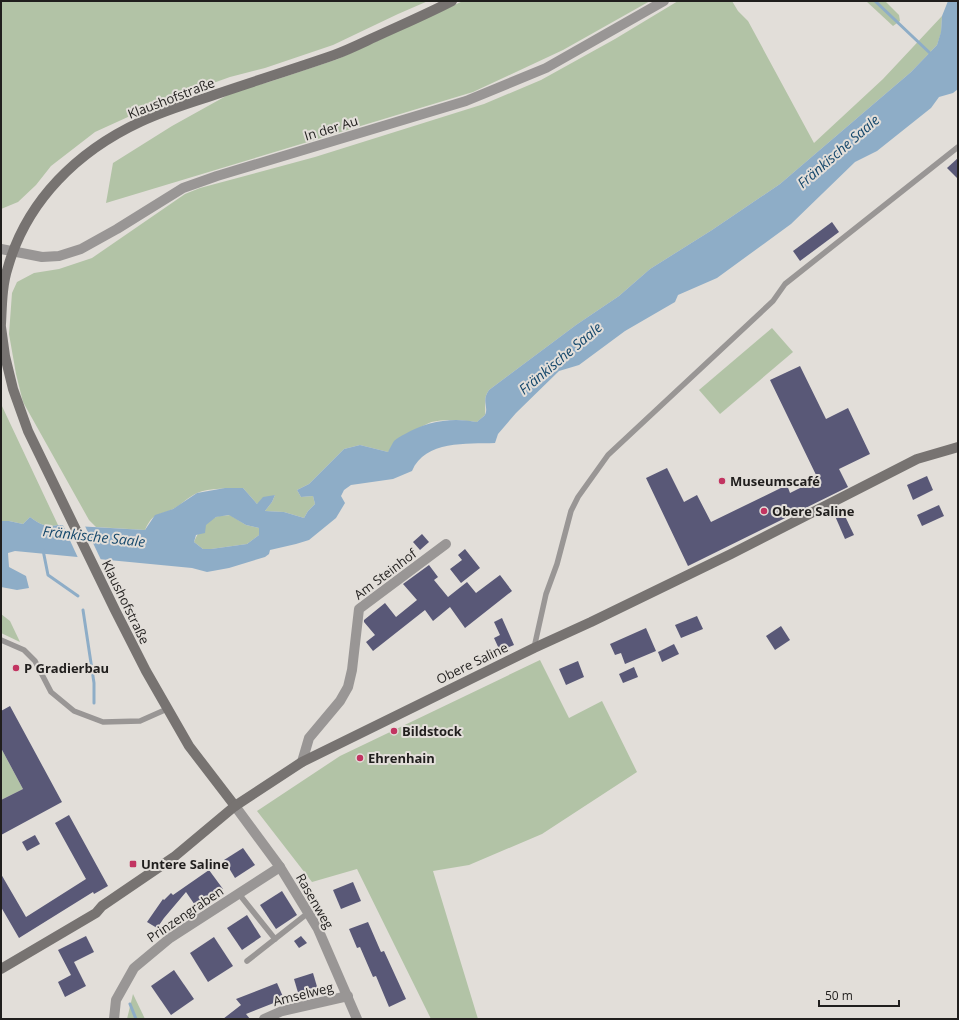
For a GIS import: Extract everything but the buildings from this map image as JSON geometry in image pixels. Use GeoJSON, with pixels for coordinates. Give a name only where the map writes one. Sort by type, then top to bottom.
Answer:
{"type":"FeatureCollection","features":[{"type":"Feature","properties":{"kind":"main road","name":"Klaushofstraße"},"geometry":{"type":"LineString","coordinates":[[235,806],[189,746],[146,671],[28,431],[13,389],[5,356],[1,325],[4,285],[7,268],[13,251],[32,211],[55,182],[70,167],[91,151],[122,132],[167,111],[336,54],[452,1]]}},
{"type":"Feature","properties":{"kind":"main road","name":"Obere Saline"},"geometry":{"type":"LineString","coordinates":[[302,762],[372,726],[731,554],[917,459],[958,447]]}},
{"type":"Feature","properties":{"kind":"main road"},"geometry":{"type":"LineString","coordinates":[[1,969],[96,913],[102,906],[174,857],[235,806],[302,762]]}},
{"type":"Feature","properties":{"kind":"street","name":"In der Au"},"geometry":{"type":"LineString","coordinates":[[1,249],[42,257],[59,256],[81,249],[117,229],[183,188],[224,174],[466,101],[546,68],[664,1]]}},
{"type":"Feature","properties":{"kind":"street","name":"Am Steinhof"},"geometry":{"type":"LineString","coordinates":[[302,762],[309,738],[340,701],[348,687],[352,670],[359,609],[446,544]]}},
{"type":"Feature","properties":{"kind":"street","name":"Rasenweg"},"geometry":{"type":"LineString","coordinates":[[235,806],[280,867],[318,929],[357,1019]]}},
{"type":"Feature","properties":{"kind":"street","name":"Prinzengraben"},"geometry":{"type":"LineString","coordinates":[[114,1019],[116,1000],[134,968],[170,938],[280,867]]}},
{"type":"Feature","properties":{"kind":"street","name":"Amselweg"},"geometry":{"type":"LineString","coordinates":[[264,1019],[282,1010],[348,996]]}},
{"type":"Feature","properties":{"kind":"lane"},"geometry":{"type":"LineString","coordinates":[[534,648],[546,594],[557,564],[571,511],[578,497],[608,455],[773,301],[785,284],[958,147]]}},
{"type":"Feature","properties":{"kind":"lane"},"geometry":{"type":"LineString","coordinates":[[1,640],[24,650],[35,661],[51,692],[74,711],[103,722],[140,721],[167,709]]}},
{"type":"Feature","properties":{"kind":"lane"},"geometry":{"type":"LineString","coordinates":[[239,894],[274,939]]}},
{"type":"Feature","properties":{"kind":"lane"},"geometry":{"type":"LineString","coordinates":[[247,961],[308,912]]}},
{"type":"Feature","properties":{"kind":"green space"},"geometry":{"type":"Polygon","coordinates":[[[1,1],[428,1],[333,45],[265,68],[230,77],[163,101],[95,132],[51,166],[36,185],[18,202],[1,209],[1,1]]]}},
{"type":"Feature","properties":{"kind":"green space"},"geometry":{"type":"Polygon","coordinates":[[[463,1],[650,1],[563,50],[473,92],[106,203],[113,163],[172,126],[235,91],[269,82],[338,59],[463,1]]]}},
{"type":"Feature","properties":{"kind":"green space"},"geometry":{"type":"Polygon","coordinates":[[[678,1],[732,1],[738,11],[748,21],[814,143],[883,79],[942,16],[941,33],[937,45],[911,72],[780,184],[712,230],[650,269],[619,296],[576,325],[489,390],[485,399],[485,415],[477,422],[451,420],[432,422],[417,429],[388,452],[360,445],[344,449],[309,484],[297,490],[301,497],[313,496],[315,504],[304,518],[284,512],[265,511],[275,495],[257,504],[243,488],[226,488],[213,489],[197,493],[173,509],[153,517],[145,530],[96,527],[89,520],[23,402],[16,374],[9,334],[12,293],[17,282],[34,273],[59,269],[92,258],[185,194],[200,188],[315,157],[484,104],[541,80],[615,39],[678,1]]]}},
{"type":"Feature","properties":{"kind":"green space"},"geometry":{"type":"Polygon","coordinates":[[[866,1],[885,1],[899,15],[900,21],[893,26],[866,1]]]}},
{"type":"Feature","properties":{"kind":"green space"},"geometry":{"type":"Polygon","coordinates":[[[772,328],[793,352],[720,414],[699,390],[772,328]]]}},
{"type":"Feature","properties":{"kind":"green space"},"geometry":{"type":"Polygon","coordinates":[[[1,404],[58,525],[43,525],[30,517],[23,524],[1,521],[1,404]]]}},
{"type":"Feature","properties":{"kind":"green space"},"geometry":{"type":"Polygon","coordinates":[[[230,515],[246,525],[259,528],[259,535],[247,544],[211,549],[203,549],[194,542],[200,531],[209,521],[218,516],[230,515]]]}},
{"type":"Feature","properties":{"kind":"green space"},"geometry":{"type":"Polygon","coordinates":[[[1,614],[10,621],[20,642],[1,633],[1,614]]]}},
{"type":"Feature","properties":{"kind":"green space"},"geometry":{"type":"Polygon","coordinates":[[[540,660],[569,718],[602,701],[637,772],[542,834],[469,865],[433,871],[478,1019],[431,1019],[357,869],[312,882],[257,811],[340,756],[540,660]]]}},
{"type":"Feature","properties":{"kind":"green space"},"geometry":{"type":"Polygon","coordinates":[[[1,748],[23,789],[1,800],[1,748]]]}},
{"type":"Feature","properties":{"kind":"green space"},"geometry":{"type":"Polygon","coordinates":[[[133,994],[145,1019],[127,1019],[133,994]]]}},
{"type":"Feature","properties":{"kind":"water","name":"Fränkische Saale"},"geometry":{"type":"Polygon","coordinates":[[[948,1],[958,1],[958,89],[953,93],[939,97],[931,108],[877,151],[855,162],[791,224],[717,278],[678,295],[675,302],[625,331],[579,365],[559,371],[516,413],[498,434],[495,443],[460,444],[437,449],[418,461],[412,471],[393,479],[351,485],[344,490],[341,496],[345,503],[336,518],[309,540],[270,550],[269,554],[265,557],[229,568],[207,572],[192,568],[15,551],[8,553],[9,567],[26,576],[29,588],[17,590],[1,587],[1,521],[23,524],[30,517],[46,526],[58,525],[145,530],[155,515],[173,509],[197,493],[225,488],[243,488],[257,504],[263,497],[275,495],[265,511],[284,512],[304,518],[315,504],[313,496],[301,497],[297,490],[309,484],[344,449],[360,445],[388,452],[396,439],[422,426],[449,420],[477,422],[485,415],[485,401],[489,390],[576,325],[619,296],[650,269],[712,230],[780,184],[911,72],[937,45],[941,32],[942,16],[948,1]],[[229,515],[216,517],[206,525],[205,533],[196,535],[194,542],[203,549],[247,544],[259,535],[259,528],[246,525],[229,515]]]}},
{"type":"Feature","properties":{"kind":"pier"},"geometry":{"type":"Polygon","coordinates":[[[62,523],[84,524],[102,562],[79,560],[62,523]]]}},
{"type":"Feature","properties":{"kind":"waterway"},"geometry":{"type":"LineString","coordinates":[[875,1],[932,55]]}},
{"type":"Feature","properties":{"kind":"waterway"},"geometry":{"type":"LineString","coordinates":[[43,550],[48,575],[78,596]]}},
{"type":"Feature","properties":{"kind":"waterway"},"geometry":{"type":"LineString","coordinates":[[83,610],[94,683],[94,703]]}},
{"type":"Feature","properties":{"kind":"waterway"},"geometry":{"type":"LineString","coordinates":[[130,1004],[136,1019]]}},
{"type":"Feature","properties":{"kind":"place","name":"Museumscafé"},"geometry":{"type":"Point","coordinates":[722,481]}},
{"type":"Feature","properties":{"kind":"place","name":"Obere Saline"},"geometry":{"type":"Point","coordinates":[764,511]}},
{"type":"Feature","properties":{"kind":"place","name":"P Gradierbau"},"geometry":{"type":"Point","coordinates":[16,668]}},
{"type":"Feature","properties":{"kind":"place","name":"Bildstock"},"geometry":{"type":"Point","coordinates":[394,731]}},
{"type":"Feature","properties":{"kind":"place","name":"Ehrenhain"},"geometry":{"type":"Point","coordinates":[360,758]}},
{"type":"Feature","properties":{"kind":"place","name":"Untere Saline"},"geometry":{"type":"Point","coordinates":[133,864]}}]}
